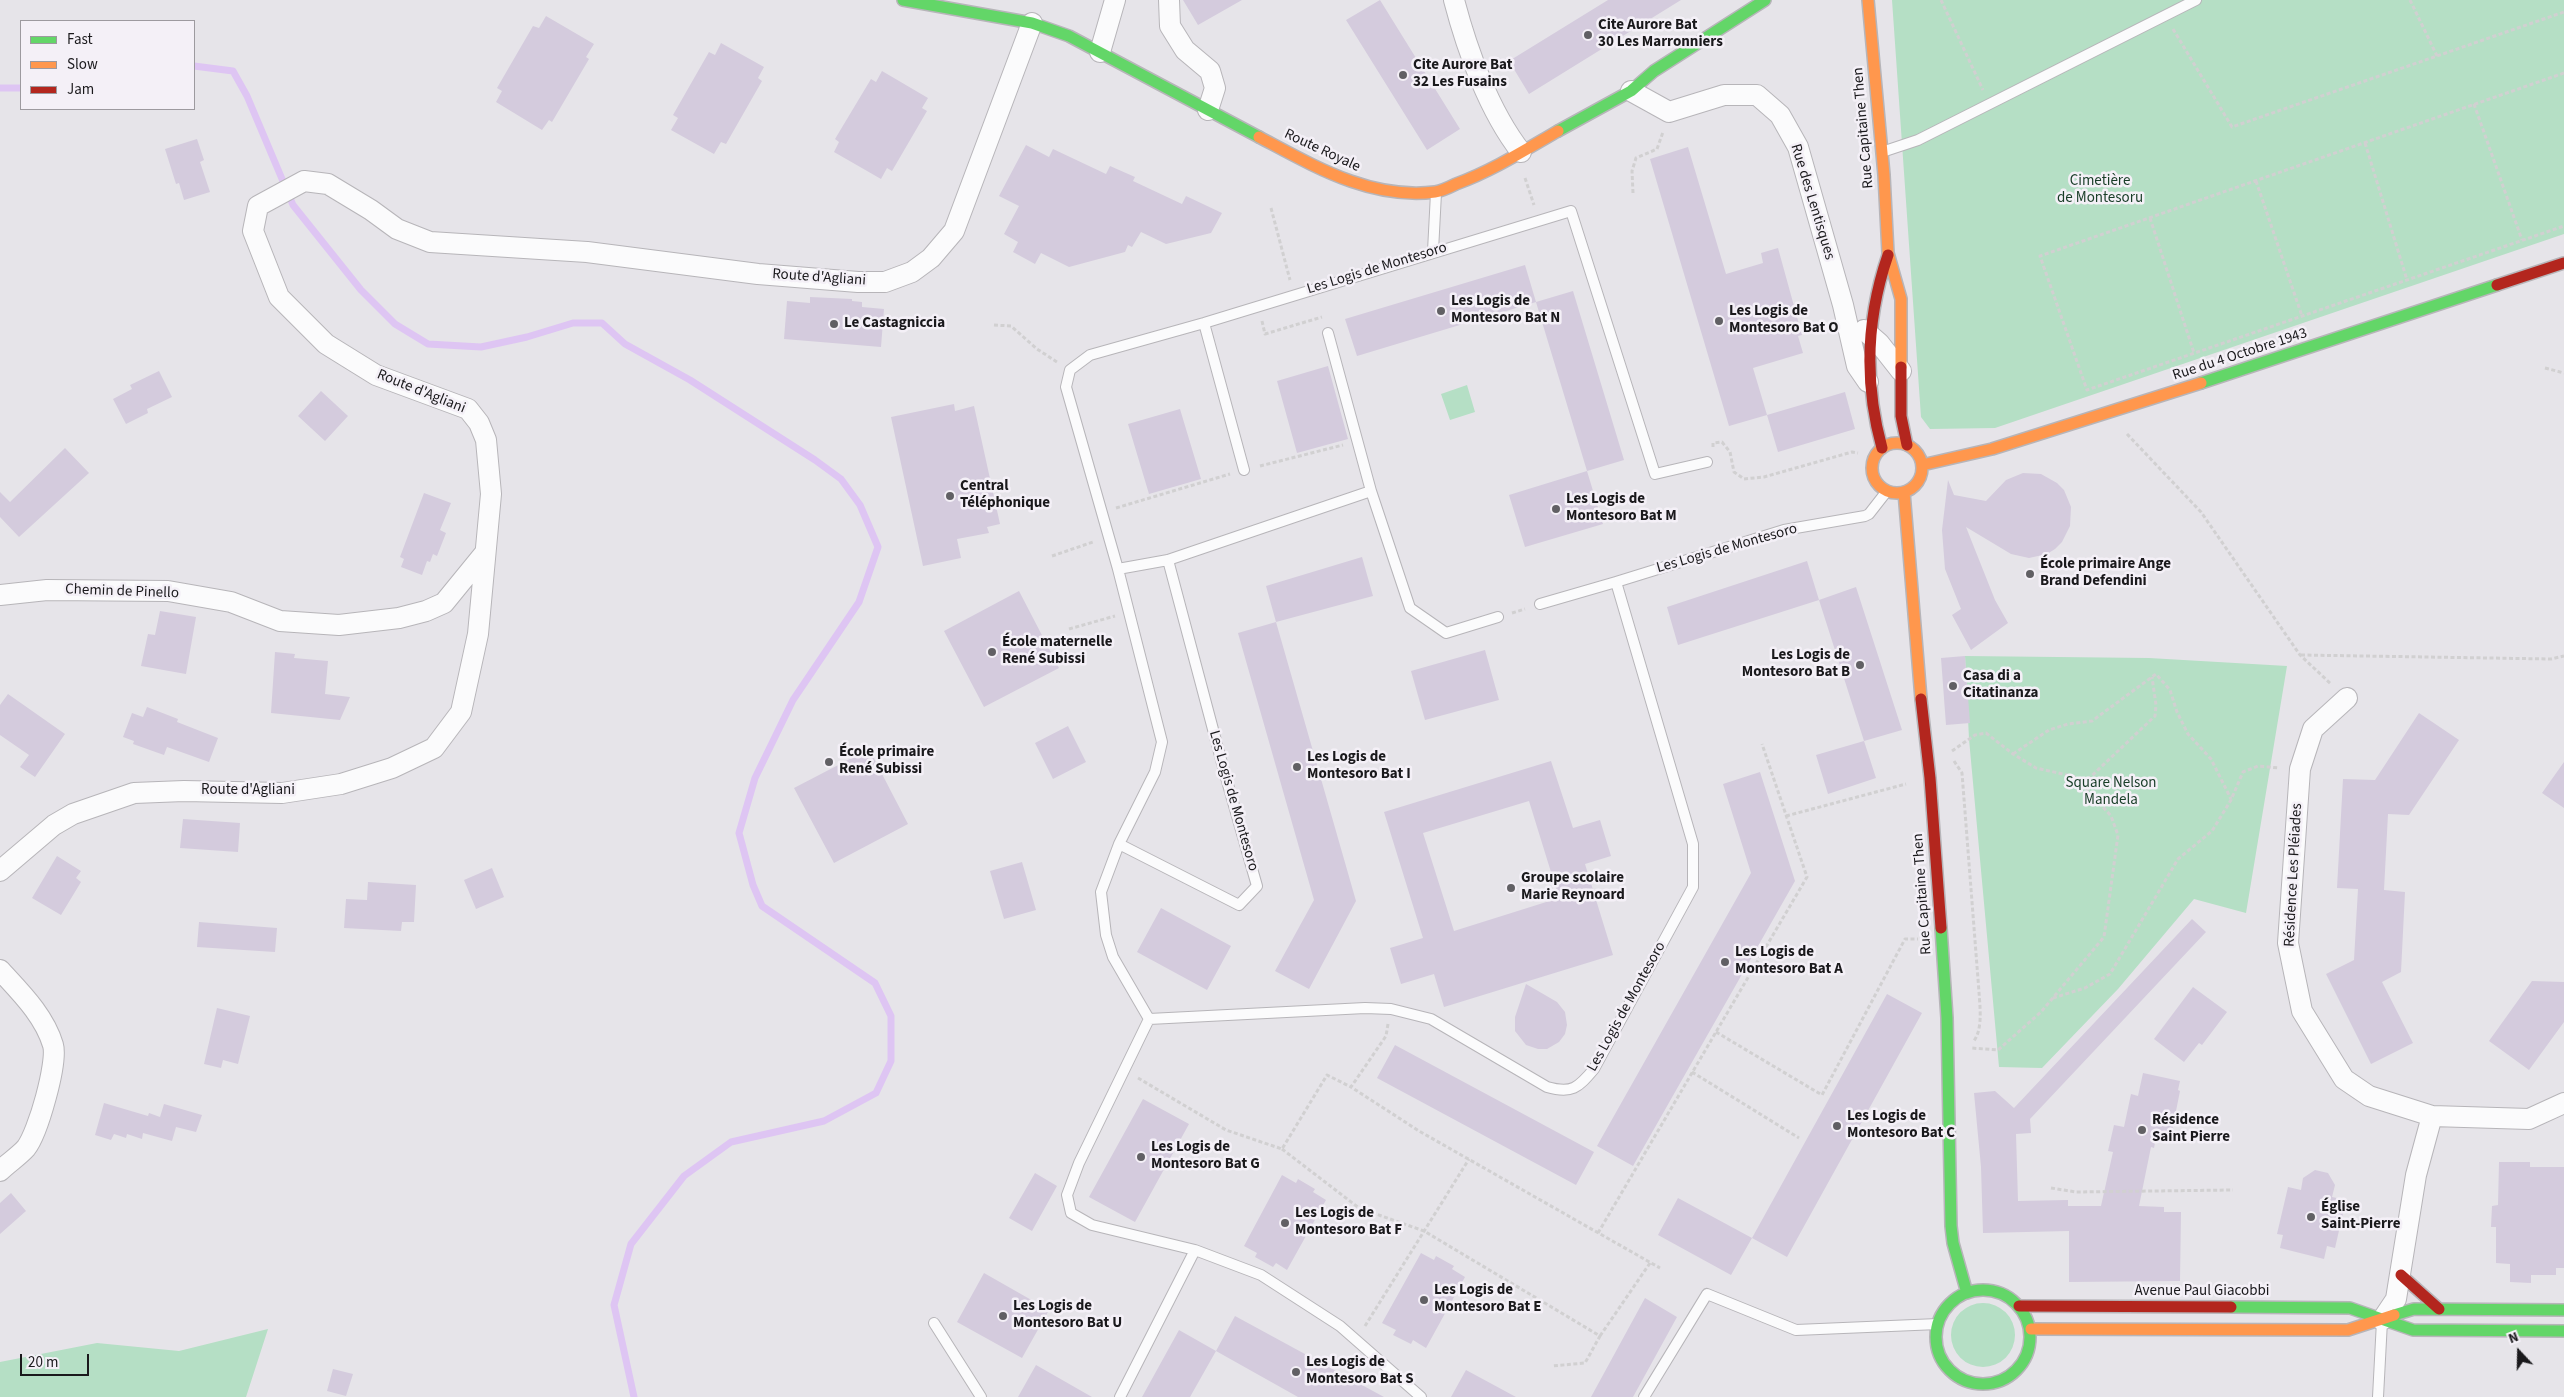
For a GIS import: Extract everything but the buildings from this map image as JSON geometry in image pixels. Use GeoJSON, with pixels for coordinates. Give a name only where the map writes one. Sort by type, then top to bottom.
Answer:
{"type":"FeatureCollection","features":[{"type":"Feature","properties":{"kind":"main road","name":"Route Royale"},"geometry":{"type":"LineString","coordinates":[[903,0],[1032,23],[1069,36],[1328,174],[1366,187],[1398,192],[1436,192],[1475,177],[1631,90],[1654,70],[1765,0]]}},
{"type":"Feature","properties":{"kind":"main road","name":"Rue Capitaine Then"},"geometry":{"type":"LineString","coordinates":[[1868,0],[1882,152],[1888,253],[1900,299],[1901,416],[1907,445]]}},
{"type":"Feature","properties":{"kind":"main road"},"geometry":{"type":"LineString","coordinates":[[1855,6],[1870,17]]}},
{"type":"Feature","properties":{"kind":"main road","name":"Rue Capitaine Then"},"geometry":{"type":"LineString","coordinates":[[1879,451],[1868,383],[1871,339],[1880,273],[1888,253]]}},
{"type":"Feature","properties":{"kind":"main road","name":"Rue du 4 Octobre 1943"},"geometry":{"type":"LineString","coordinates":[[1922,465],[1992,449],[2107,414],[2564,263]]}},
{"type":"Feature","properties":{"kind":"main road"},"geometry":{"type":"LineString","coordinates":[[1890,444],[1907,445],[1914,450],[1922,465],[1918,481],[1904,492],[1887,491],[1880,486],[1872,471],[1879,451],[1890,444]]}},
{"type":"Feature","properties":{"kind":"main road","name":"Rue Capitaine Then"},"geometry":{"type":"LineString","coordinates":[[1904,492],[1923,722],[1930,778],[1947,1018],[1952,1243],[1967,1293]]}},
{"type":"Feature","properties":{"kind":"main road"},"geometry":{"type":"LineString","coordinates":[[2400,1275],[2439,1309]]}},
{"type":"Feature","properties":{"kind":"main road"},"geometry":{"type":"LineString","coordinates":[[1981,1290],[1995,1291],[2008,1297],[2019,1306],[2027,1317],[2031,1330],[2028,1353],[2015,1373],[1995,1384],[1973,1384],[1959,1378],[1947,1368],[1939,1355],[1936,1339],[1938,1324],[1944,1311],[1954,1300],[1967,1293],[1981,1290]]}},
{"type":"Feature","properties":{"kind":"main road","name":"Avenue Paul Giacobbi"},"geometry":{"type":"LineString","coordinates":[[2019,1306],[2350,1308],[2413,1330],[2564,1331]]}},
{"type":"Feature","properties":{"kind":"main road"},"geometry":{"type":"LineString","coordinates":[[2031,1330],[2348,1330],[2414,1309],[2564,1310]]}},
{"type":"Feature","properties":{"kind":"main road"},"geometry":{"type":"LineString","coordinates":[[2014,1388],[2015,1373]]}},
{"type":"Feature","properties":{"kind":"main road"},"geometry":{"type":"LineString","coordinates":[[1973,1384],[1978,1397]]}},
{"type":"Feature","properties":{"kind":"street"},"geometry":{"type":"LineString","coordinates":[[1100,52],[1115,0]]}},
{"type":"Feature","properties":{"kind":"street"},"geometry":{"type":"LineString","coordinates":[[1169,0],[1170,26],[1186,50],[1210,71],[1216,88],[1208,110]]}},
{"type":"Feature","properties":{"kind":"street"},"geometry":{"type":"LineString","coordinates":[[1454,0],[1468,53],[1517,154]]}},
{"type":"Feature","properties":{"kind":"street","name":"Route d'Agliani"},"geometry":{"type":"LineString","coordinates":[[0,871],[54,825],[73,814],[134,792],[184,791],[282,794],[340,784],[392,768],[434,748],[461,712],[478,634],[491,494],[486,440],[479,423],[468,409],[376,374],[326,344],[279,297],[253,231],[258,206],[304,181],[328,184],[371,210],[397,229],[430,242],[587,252],[758,274],[885,282],[912,272],[931,258],[954,231],[1032,23]]}},
{"type":"Feature","properties":{"kind":"street","name":"Rue des Lentisques"},"geometry":{"type":"LineString","coordinates":[[1631,90],[1669,112],[1724,95],[1757,96],[1780,115],[1798,147],[1843,306],[1856,366],[1868,383]]}},
{"type":"Feature","properties":{"kind":"street","name":"Rue des Lentisques"},"geometry":{"type":"LineString","coordinates":[[1843,306],[1871,339],[1879,343],[1900,371]]}},
{"type":"Feature","properties":{"kind":"street","name":"Chemin de Pinello"},"geometry":{"type":"LineString","coordinates":[[0,594],[47,590],[168,591],[231,602],[280,621],[339,625],[399,618],[426,611],[444,603],[484,554]]}},
{"type":"Feature","properties":{"kind":"street","name":"Résidence Les Pléiades"},"geometry":{"type":"LineString","coordinates":[[2347,698],[2313,729],[2300,769],[2288,943],[2302,1011],[2344,1079],[2370,1096],[2432,1116],[2530,1119],[2564,1103]]}},
{"type":"Feature","properties":{"kind":"street"},"geometry":{"type":"LineString","coordinates":[[0,970],[26,998],[44,1023],[54,1047],[44,1108],[26,1147],[0,1171]]}},
{"type":"Feature","properties":{"kind":"street"},"geometry":{"type":"LineString","coordinates":[[2382,1320],[2396,1299],[2416,1175],[2432,1116]]}},
{"type":"Feature","properties":{"kind":"lane"},"geometry":{"type":"LineString","coordinates":[[1882,152],[1918,140],[2196,0]]}},
{"type":"Feature","properties":{"kind":"lane"},"geometry":{"type":"LineString","coordinates":[[1433,251],[1436,192]]}},
{"type":"Feature","properties":{"kind":"lane","name":"Les Logis de Montesoro"},"geometry":{"type":"LineString","coordinates":[[1070,370],[1090,354],[1204,324],[1433,251],[1570,210],[1655,474],[1706,462]]}},
{"type":"Feature","properties":{"kind":"lane"},"geometry":{"type":"LineString","coordinates":[[1204,324],[1244,470]]}},
{"type":"Feature","properties":{"kind":"lane"},"geometry":{"type":"LineString","coordinates":[[1328,333],[1371,491],[1410,608],[1446,633],[1498,617]]}},
{"type":"Feature","properties":{"kind":"lane"},"geometry":{"type":"LineString","coordinates":[[1070,370],[1066,387],[1130,612],[1162,742],[1155,772],[1119,844],[1101,892],[1106,934],[1112,957],[1148,1019],[1079,1162],[1067,1195],[1071,1212],[1092,1225],[1195,1250],[1261,1275],[1340,1326],[1421,1397]]}},
{"type":"Feature","properties":{"kind":"lane"},"geometry":{"type":"LineString","coordinates":[[1118,569],[1168,560],[1371,491]]}},
{"type":"Feature","properties":{"kind":"lane","name":"Les Logis de Montesoro"},"geometry":{"type":"LineString","coordinates":[[1540,604],[1784,530],[1865,516],[1869,514],[1887,491]]}},
{"type":"Feature","properties":{"kind":"lane","name":"Les Logis de Montesoro"},"geometry":{"type":"LineString","coordinates":[[1119,844],[1239,905],[1257,886],[1168,560]]}},
{"type":"Feature","properties":{"kind":"lane","name":"Les Logis de Montesoro"},"geometry":{"type":"LineString","coordinates":[[1148,1019],[1365,1008],[1390,1009],[1432,1019],[1547,1087],[1563,1091],[1580,1086],[1594,1070],[1693,886],[1693,844],[1616,582]]}},
{"type":"Feature","properties":{"kind":"lane"},"geometry":{"type":"LineString","coordinates":[[1120,1397],[1195,1250]]}},
{"type":"Feature","properties":{"kind":"lane"},"geometry":{"type":"LineString","coordinates":[[1644,1397],[1707,1294],[1796,1330],[1938,1324]]}},
{"type":"Feature","properties":{"kind":"lane"},"geometry":{"type":"LineString","coordinates":[[2378,1397],[2382,1320]]}},
{"type":"Feature","properties":{"kind":"lane"},"geometry":{"type":"LineString","coordinates":[[934,1323],[981,1397]]}},
{"type":"Feature","properties":{"kind":"path"},"geometry":{"type":"LineString","coordinates":[[1941,0],[1989,103]]}},
{"type":"Feature","properties":{"kind":"path"},"geometry":{"type":"LineString","coordinates":[[2410,0],[2437,56]]}},
{"type":"Feature","properties":{"kind":"path"},"geometry":{"type":"LineString","coordinates":[[2165,15],[2232,127],[2564,12]]}},
{"type":"Feature","properties":{"kind":"path"},"geometry":{"type":"LineString","coordinates":[[2564,73],[2040,256],[2087,390],[2564,226]]}},
{"type":"Feature","properties":{"kind":"path"},"geometry":{"type":"LineString","coordinates":[[2474,104],[2522,240]]}},
{"type":"Feature","properties":{"kind":"path"},"geometry":{"type":"LineString","coordinates":[[2365,143],[2407,280]]}},
{"type":"Feature","properties":{"kind":"path"},"geometry":{"type":"LineString","coordinates":[[1633,193],[1632,171],[1636,158],[1658,149]]}},
{"type":"Feature","properties":{"kind":"path"},"geometry":{"type":"LineString","coordinates":[[1517,154],[1538,220]]}},
{"type":"Feature","properties":{"kind":"path"},"geometry":{"type":"LineString","coordinates":[[2256,181],[2302,316]]}},
{"type":"Feature","properties":{"kind":"path"},"geometry":{"type":"LineString","coordinates":[[1271,208],[1294,295]]}},
{"type":"Feature","properties":{"kind":"path"},"geometry":{"type":"LineString","coordinates":[[2150,218],[2194,353]]}},
{"type":"Feature","properties":{"kind":"path"},"geometry":{"type":"LineString","coordinates":[[1258,306],[1265,334],[1322,316],[1328,333]]}},
{"type":"Feature","properties":{"kind":"path"},"geometry":{"type":"LineString","coordinates":[[994,325],[1011,326],[1037,350],[1070,370]]}},
{"type":"Feature","properties":{"kind":"path"},"geometry":{"type":"LineString","coordinates":[[2546,368],[2564,373]]}},
{"type":"Feature","properties":{"kind":"path"},"geometry":{"type":"LineString","coordinates":[[2107,414],[2148,454],[2201,512],[2300,655],[2347,698]]}},
{"type":"Feature","properties":{"kind":"path"},"geometry":{"type":"LineString","coordinates":[[1712,444],[1722,442],[1730,452],[1734,472],[1744,479],[1764,477],[1852,452],[1879,451]]}},
{"type":"Feature","properties":{"kind":"path"},"geometry":{"type":"LineString","coordinates":[[1052,556],[1108,537]]}},
{"type":"Feature","properties":{"kind":"path"},"geometry":{"type":"LineString","coordinates":[[1498,617],[1540,604]]}},
{"type":"Feature","properties":{"kind":"path"},"geometry":{"type":"LineString","coordinates":[[1068,629],[1130,612]]}},
{"type":"Feature","properties":{"kind":"path"},"geometry":{"type":"LineString","coordinates":[[2300,655],[2551,659],[2564,656]]}},
{"type":"Feature","properties":{"kind":"path"},"geometry":{"type":"LineString","coordinates":[[2013,754],[2049,730],[2068,724],[2092,721],[2156,674],[2170,690],[2188,734],[2211,759],[2231,800]]}},
{"type":"Feature","properties":{"kind":"path"},"geometry":{"type":"LineString","coordinates":[[2083,784],[2155,716],[2156,705],[2152,677]]}},
{"type":"Feature","properties":{"kind":"path"},"geometry":{"type":"LineString","coordinates":[[1986,733],[2013,754],[2036,768],[2076,777],[2111,816],[2118,835],[2104,937],[2041,1012],[1998,1050],[1968,1048],[1977,1037],[1980,992],[1962,774],[1948,754],[1975,735],[1986,733]]}},
{"type":"Feature","properties":{"kind":"path"},"geometry":{"type":"LineString","coordinates":[[1598,1233],[1807,877],[1762,744]]}},
{"type":"Feature","properties":{"kind":"path"},"geometry":{"type":"LineString","coordinates":[[2052,999],[2085,988],[2110,974],[2178,858],[2212,832],[2231,800],[2243,772],[2258,766],[2300,769]]}},
{"type":"Feature","properties":{"kind":"path"},"geometry":{"type":"LineString","coordinates":[[1786,816],[1930,778]]}},
{"type":"Feature","properties":{"kind":"path"},"geometry":{"type":"LineString","coordinates":[[1716,1032],[1822,1095],[1905,939],[1941,939]]}},
{"type":"Feature","properties":{"kind":"path"},"geometry":{"type":"LineString","coordinates":[[1351,1087],[1386,1036],[1390,1009]]}},
{"type":"Feature","properties":{"kind":"path"},"geometry":{"type":"LineString","coordinates":[[1123,1071],[1158,1089],[1226,1130],[1282,1149],[1359,1208],[1424,1232],[1600,1336]]}},
{"type":"Feature","properties":{"kind":"path"},"geometry":{"type":"LineString","coordinates":[[1692,1072],[1799,1138]]}},
{"type":"Feature","properties":{"kind":"path"},"geometry":{"type":"LineString","coordinates":[[1282,1149],[1327,1075],[1351,1087],[1469,1159],[1660,1268]]}},
{"type":"Feature","properties":{"kind":"path"},"geometry":{"type":"LineString","coordinates":[[1356,1340],[1469,1159]]}},
{"type":"Feature","properties":{"kind":"path"},"geometry":{"type":"LineString","coordinates":[[2051,1188],[2076,1192],[2232,1190]]}},
{"type":"Feature","properties":{"kind":"path"},"geometry":{"type":"LineString","coordinates":[[1552,1366],[1585,1364],[1600,1336],[1650,1263]]}},
{"type":"Feature","properties":{"kind":"green space","name":"Cimetière de Montesoru"},"geometry":{"type":"Polygon","coordinates":[[[1892,0],[2564,0],[2564,234],[1995,428],[1930,429],[1921,417],[1892,0]]]}},
{"type":"Feature","properties":{"kind":"green space"},"geometry":{"type":"Polygon","coordinates":[[[1467,385],[1475,412],[1450,420],[1441,394],[1467,385]]]}},
{"type":"Feature","properties":{"kind":"green space","name":"Square Nelson Mandela"},"geometry":{"type":"Polygon","coordinates":[[[1965,656],[2149,658],[2287,666],[2246,913],[2194,899],[2118,989],[2042,1068],[1999,1067],[1969,739],[1965,656]]]}},
{"type":"Feature","properties":{"kind":"green space"},"geometry":{"type":"Polygon","coordinates":[[[1983,1303],[2001,1309],[2009,1317],[2015,1335],[2009,1353],[2001,1361],[1983,1367],[1965,1361],[1957,1353],[1951,1335],[1957,1317],[1965,1309],[1983,1303]]]}},
{"type":"Feature","properties":{"kind":"green space"},"geometry":{"type":"Polygon","coordinates":[[[268,1329],[246,1397],[0,1397],[0,1362],[97,1343],[179,1351],[268,1329]]]}},
{"type":"Feature","properties":{"kind":"waterway"},"geometry":{"type":"LineString","coordinates":[[195,66],[233,71],[247,96],[293,205],[361,290],[395,324],[428,344],[481,347],[527,337],[573,323],[602,323],[625,344],[690,380],[815,460],[841,479],[860,505],[878,547],[859,602],[793,700],[755,778],[739,833],[753,885],[762,906],[875,983],[891,1016],[891,1061],[876,1093],[824,1121],[731,1142],[684,1176],[631,1244],[614,1305],[634,1397]]}},
{"type":"Feature","properties":{"kind":"waterway"},"geometry":{"type":"LineString","coordinates":[[0,88],[20,88]]}},
{"type":"Feature","properties":{"kind":"traffic: fast"},"geometry":{"type":"LineString","coordinates":[[903,0],[1032,23],[1069,36],[1259,137]]}},
{"type":"Feature","properties":{"kind":"traffic: fast"},"geometry":{"type":"LineString","coordinates":[[1558,131],[1631,91],[1654,71],[1765,0]]}},
{"type":"Feature","properties":{"kind":"traffic: fast"},"geometry":{"type":"LineString","coordinates":[[2201,383],[2497,285]]}},
{"type":"Feature","properties":{"kind":"traffic: fast"},"geometry":{"type":"LineString","coordinates":[[1941,928],[1947,1018],[1951,1226],[1953,1243],[1967,1293]]}},
{"type":"Feature","properties":{"kind":"traffic: fast"},"geometry":{"type":"LineString","coordinates":[[1983,1290],[2001,1293],[2016,1304],[2027,1319],[2030,1337],[2027,1355],[2016,1370],[2001,1381],[1983,1384],[1965,1381],[1950,1370],[1939,1355],[1936,1337],[1939,1319],[1950,1304],[1965,1293],[1983,1290]]}},
{"type":"Feature","properties":{"kind":"traffic: fast"},"geometry":{"type":"LineString","coordinates":[[2231,1307],[2350,1308],[2413,1330],[2564,1331]]}},
{"type":"Feature","properties":{"kind":"traffic: fast"},"geometry":{"type":"LineString","coordinates":[[2394,1315],[2414,1309],[2564,1310]]}},
{"type":"Feature","properties":{"kind":"traffic: slow"},"geometry":{"type":"LineString","coordinates":[[1868,0],[1884,175],[1888,253],[1901,299],[1901,367]]}},
{"type":"Feature","properties":{"kind":"traffic: slow"},"geometry":{"type":"LineString","coordinates":[[1259,137],[1343,178],[1365,186],[1411,193],[1435,192],[1446,189],[1495,167],[1558,131]]}},
{"type":"Feature","properties":{"kind":"traffic: slow"},"geometry":{"type":"LineString","coordinates":[[1922,465],[1992,449],[2201,383]]}},
{"type":"Feature","properties":{"kind":"traffic: slow"},"geometry":{"type":"LineString","coordinates":[[1897,443],[1911,447],[1918,454],[1922,468],[1918,482],[1911,489],[1897,493],[1883,489],[1876,482],[1872,468],[1876,454],[1883,447],[1897,443]]}},
{"type":"Feature","properties":{"kind":"traffic: slow"},"geometry":{"type":"LineString","coordinates":[[1904,492],[1921,699]]}},
{"type":"Feature","properties":{"kind":"traffic: slow"},"geometry":{"type":"LineString","coordinates":[[2031,1329],[2348,1330],[2394,1315]]}},
{"type":"Feature","properties":{"kind":"traffic: jam"},"geometry":{"type":"LineString","coordinates":[[1882,448],[1872,399],[1870,351],[1875,303],[1888,255]]}},
{"type":"Feature","properties":{"kind":"traffic: jam"},"geometry":{"type":"LineString","coordinates":[[2497,285],[2564,263]]}},
{"type":"Feature","properties":{"kind":"traffic: jam"},"geometry":{"type":"LineString","coordinates":[[1901,367],[1901,416],[1907,445]]}},
{"type":"Feature","properties":{"kind":"traffic: jam"},"geometry":{"type":"LineString","coordinates":[[1921,699],[1930,778],[1941,928]]}},
{"type":"Feature","properties":{"kind":"traffic: jam"},"geometry":{"type":"LineString","coordinates":[[2401,1275],[2439,1309]]}},
{"type":"Feature","properties":{"kind":"traffic: jam"},"geometry":{"type":"LineString","coordinates":[[2019,1306],[2231,1307]]}},
{"type":"Feature","properties":{"kind":"place","name":"Cite Aurore Bat 30 Les Marronniers"},"geometry":{"type":"Point","coordinates":[1588,35]}},
{"type":"Feature","properties":{"kind":"place","name":"Cite Aurore Bat 32 Les Fusains"},"geometry":{"type":"Point","coordinates":[1403,75]}},
{"type":"Feature","properties":{"kind":"place","name":"Les Logis de Montesoro Bat N"},"geometry":{"type":"Point","coordinates":[1441,311]}},
{"type":"Feature","properties":{"kind":"place","name":"Les Logis de Montesoro Bat O"},"geometry":{"type":"Point","coordinates":[1719,321]}},
{"type":"Feature","properties":{"kind":"place","name":"Le Castagniccia"},"geometry":{"type":"Point","coordinates":[834,324]}},
{"type":"Feature","properties":{"kind":"place","name":"Central Téléphonique"},"geometry":{"type":"Point","coordinates":[950,496]}},
{"type":"Feature","properties":{"kind":"place","name":"Les Logis de Montesoro Bat M"},"geometry":{"type":"Point","coordinates":[1556,509]}},
{"type":"Feature","properties":{"kind":"place","name":"École primaire Ange Brand Defendini"},"geometry":{"type":"Point","coordinates":[2030,574]}},
{"type":"Feature","properties":{"kind":"place","name":"École maternelle René Subissi"},"geometry":{"type":"Point","coordinates":[992,652]}},
{"type":"Feature","properties":{"kind":"place","name":"Les Logis de Montesoro Bat B"},"geometry":{"type":"Point","coordinates":[1860,665]}},
{"type":"Feature","properties":{"kind":"place","name":"Casa di a Citatinanza"},"geometry":{"type":"Point","coordinates":[1953,686]}},
{"type":"Feature","properties":{"kind":"place","name":"École primaire René Subissi"},"geometry":{"type":"Point","coordinates":[829,762]}},
{"type":"Feature","properties":{"kind":"place","name":"Les Logis de Montesoro Bat I"},"geometry":{"type":"Point","coordinates":[1297,767]}},
{"type":"Feature","properties":{"kind":"place","name":"Groupe scolaire Marie Reynoard"},"geometry":{"type":"Point","coordinates":[1511,888]}},
{"type":"Feature","properties":{"kind":"place","name":"Les Logis de Montesoro Bat A"},"geometry":{"type":"Point","coordinates":[1725,962]}},
{"type":"Feature","properties":{"kind":"place","name":"Les Logis de Montesoro Bat C"},"geometry":{"type":"Point","coordinates":[1837,1126]}},
{"type":"Feature","properties":{"kind":"place","name":"Résidence Saint Pierre"},"geometry":{"type":"Point","coordinates":[2142,1130]}},
{"type":"Feature","properties":{"kind":"place","name":"Les Logis de Montesoro Bat G"},"geometry":{"type":"Point","coordinates":[1141,1157]}},
{"type":"Feature","properties":{"kind":"place","name":"Église Saint-Pierre"},"geometry":{"type":"Point","coordinates":[2311,1217]}},
{"type":"Feature","properties":{"kind":"place","name":"Les Logis de Montesoro Bat F"},"geometry":{"type":"Point","coordinates":[1285,1223]}},
{"type":"Feature","properties":{"kind":"place","name":"Les Logis de Montesoro Bat E"},"geometry":{"type":"Point","coordinates":[1424,1300]}},
{"type":"Feature","properties":{"kind":"place","name":"Les Logis de Montesoro Bat U"},"geometry":{"type":"Point","coordinates":[1003,1316]}},
{"type":"Feature","properties":{"kind":"place","name":"Les Logis de Montesoro Bat S"},"geometry":{"type":"Point","coordinates":[1296,1372]}}]}
